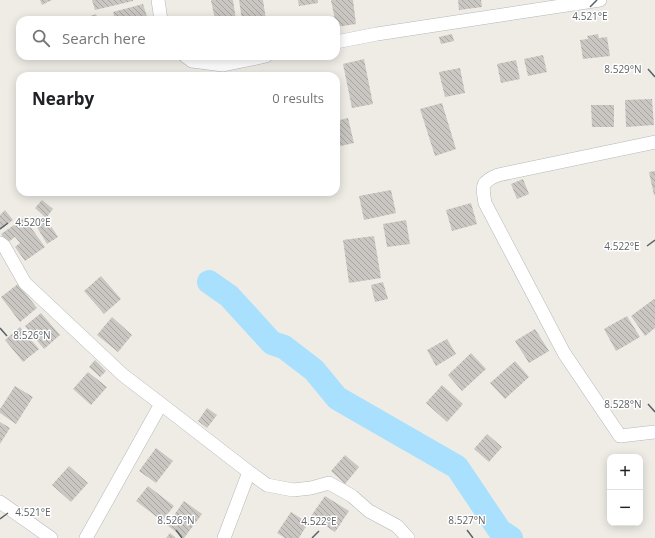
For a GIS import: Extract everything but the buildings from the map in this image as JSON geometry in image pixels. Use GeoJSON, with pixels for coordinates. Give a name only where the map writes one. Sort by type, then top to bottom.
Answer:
{"type":"FeatureCollection","features":[{"type":"Feature","properties":{"kind":"street"},"geometry":{"type":"LineString","coordinates":[[158,0],[160,16]]}},
{"type":"Feature","properties":{"kind":"street"},"geometry":{"type":"LineString","coordinates":[[340,41],[377,34],[600,0]]}},
{"type":"Feature","properties":{"kind":"street"},"geometry":{"type":"LineString","coordinates":[[191,60],[222,65],[246,60]]}},
{"type":"Feature","properties":{"kind":"street"},"geometry":{"type":"LineString","coordinates":[[655,142],[498,175],[487,180],[482,188],[485,203],[564,353],[620,436],[655,432]]}},
{"type":"Feature","properties":{"kind":"street"},"geometry":{"type":"LineString","coordinates":[[0,242],[4,246],[25,283],[123,375],[249,472],[267,485],[293,490],[311,488],[329,483],[352,496],[369,511],[397,526],[408,538]]}},
{"type":"Feature","properties":{"kind":"street"},"geometry":{"type":"LineString","coordinates":[[86,538],[161,404]]}},
{"type":"Feature","properties":{"kind":"street"},"geometry":{"type":"LineString","coordinates":[[224,538],[249,472]]}},
{"type":"Feature","properties":{"kind":"street"},"geometry":{"type":"LineString","coordinates":[[0,502],[50,538]]}},
{"type":"Feature","properties":{"kind":"waterway"},"geometry":{"type":"LineString","coordinates":[[209,282],[229,296],[272,343],[284,347],[314,370],[337,398],[457,467],[500,531],[511,538]]}}]}
